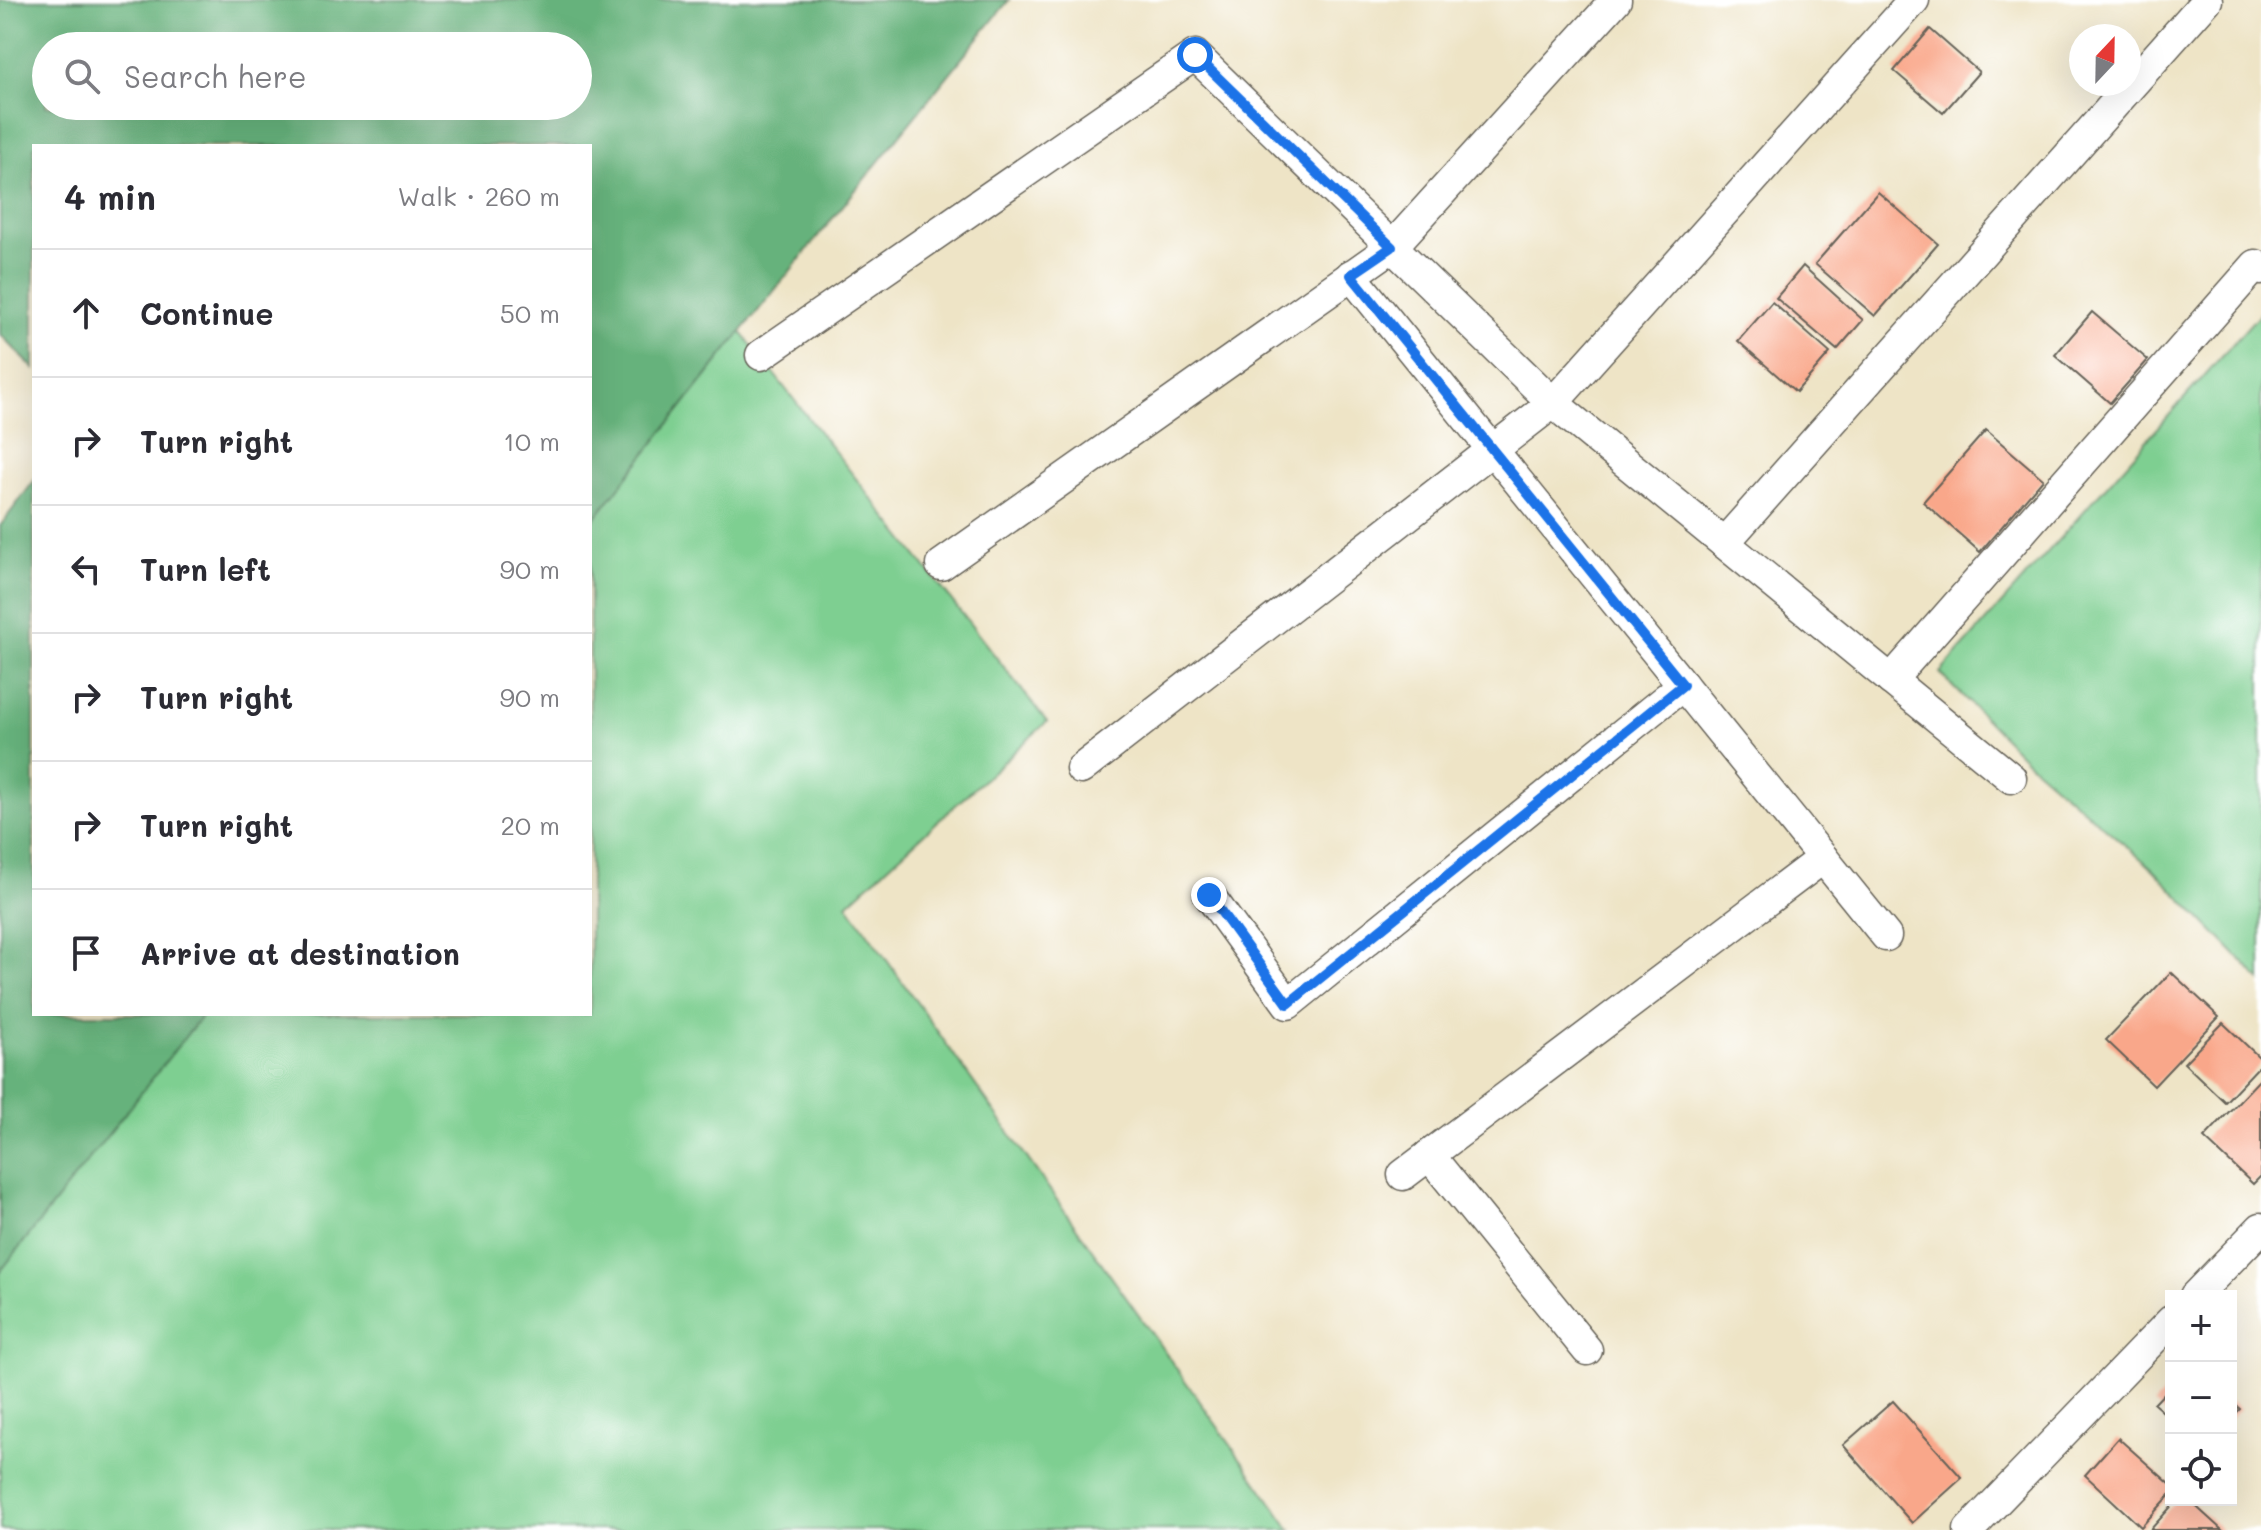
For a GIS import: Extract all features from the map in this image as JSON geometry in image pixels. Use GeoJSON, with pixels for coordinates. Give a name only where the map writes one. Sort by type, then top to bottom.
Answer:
{"type":"FeatureCollection","features":[{"type":"Feature","properties":{"kind":"street"},"geometry":{"type":"LineString","coordinates":[[941,565],[1392,247],[1616,0]]}},
{"type":"Feature","properties":{"kind":"street"},"geometry":{"type":"LineString","coordinates":[[1081,769],[1553,403],[1914,0]]}},
{"type":"Feature","properties":{"kind":"street"},"geometry":{"type":"LineString","coordinates":[[1724,543],[2207,0]]}},
{"type":"Feature","properties":{"kind":"street"},"geometry":{"type":"LineString","coordinates":[[761,355],[1195,55],[1553,403],[2011,778]]}},
{"type":"Feature","properties":{"kind":"street"},"geometry":{"type":"LineString","coordinates":[[1891,680],[2259,265]]}},
{"type":"Feature","properties":{"kind":"street"},"geometry":{"type":"LineString","coordinates":[[1351,275],[1886,936]]}},
{"type":"Feature","properties":{"kind":"street"},"geometry":{"type":"LineString","coordinates":[[1209,895],[1288,1004],[1683,685]]}},
{"type":"Feature","properties":{"kind":"street"},"geometry":{"type":"LineString","coordinates":[[1403,1175],[1823,858]]}},
{"type":"Feature","properties":{"kind":"street"},"geometry":{"type":"LineString","coordinates":[[1429,1155],[1587,1350]]}},
{"type":"Feature","properties":{"kind":"street"},"geometry":{"type":"LineString","coordinates":[[2201,1290],[2261,1228]]}},
{"type":"Feature","properties":{"kind":"street"},"geometry":{"type":"LineString","coordinates":[[1969,1530],[2165,1327]]}},
{"type":"Feature","properties":{"kind":"green space"},"geometry":{"type":"Polygon","coordinates":[[[0,0],[1009,0],[592,521],[592,144],[32,144],[32,367],[0,334],[0,0]]]}},
{"type":"Feature","properties":{"kind":"green space"},"geometry":{"type":"Polygon","coordinates":[[[2261,312],[2261,981],[2153,869],[2028,762],[1940,673],[2261,312]]]}},
{"type":"Feature","properties":{"kind":"green space"},"geometry":{"type":"Polygon","coordinates":[[[741,332],[1047,722],[847,904],[1291,1530],[0,1530],[0,1272],[201,1016],[592,1016],[592,521],[741,332]]]}},
{"type":"Feature","properties":{"kind":"green space"},"geometry":{"type":"Polygon","coordinates":[[[32,484],[32,1016],[201,1016],[0,1272],[0,526],[32,484]]]}},
{"type":"Feature","properties":{"kind":"building"},"geometry":{"type":"Polygon","coordinates":[[[1930,29],[1979,72],[1943,113],[1894,71],[1930,29]]]}},
{"type":"Feature","properties":{"kind":"building"},"geometry":{"type":"Polygon","coordinates":[[[1878,192],[1938,244],[1875,316],[1815,264],[1878,192]]]}},
{"type":"Feature","properties":{"kind":"building"},"geometry":{"type":"Polygon","coordinates":[[[1803,266],[1863,320],[1837,350],[1776,298],[1803,266]]]}},
{"type":"Feature","properties":{"kind":"building"},"geometry":{"type":"Polygon","coordinates":[[[1772,302],[1830,353],[1796,392],[1738,341],[1772,302]]]}},
{"type":"Feature","properties":{"kind":"building"},"geometry":{"type":"Polygon","coordinates":[[[2092,312],[2148,360],[2110,403],[2055,355],[2092,312]]]}},
{"type":"Feature","properties":{"kind":"building"},"geometry":{"type":"Polygon","coordinates":[[[1986,430],[2043,479],[1980,552],[1923,502],[1986,430]]]}},
{"type":"Feature","properties":{"kind":"building"},"geometry":{"type":"Polygon","coordinates":[[[2171,972],[2219,1017],[2154,1086],[2106,1040],[2171,972]]]}},
{"type":"Feature","properties":{"kind":"building"},"geometry":{"type":"Polygon","coordinates":[[[2223,1023],[2261,1059],[2261,1064],[2225,1102],[2184,1063],[2223,1023]]]}},
{"type":"Feature","properties":{"kind":"building"},"geometry":{"type":"Polygon","coordinates":[[[2261,1078],[2261,1176],[2253,1184],[2204,1138],[2261,1078]]]}},
{"type":"Feature","properties":{"kind":"building"},"geometry":{"type":"Polygon","coordinates":[[[2165,1392],[2165,1414],[2154,1404],[2165,1392]]]}},
{"type":"Feature","properties":{"kind":"building"},"geometry":{"type":"Polygon","coordinates":[[[1893,1401],[1962,1478],[1912,1523],[1843,1445],[1893,1401]]]}},
{"type":"Feature","properties":{"kind":"building"},"geometry":{"type":"Polygon","coordinates":[[[2118,1438],[2165,1480],[2165,1501],[2141,1527],[2085,1475],[2118,1438]]]}},
{"type":"Feature","properties":{"kind":"building"},"geometry":{"type":"Polygon","coordinates":[[[2172,1506],[2196,1506],[2222,1530],[2150,1530],[2172,1506]]]}},
{"type":"Feature","properties":{"kind":"route"},"geometry":{"type":"LineString","coordinates":[[1195,55],[1392,247],[1351,275],[1683,685],[1288,1004],[1209,895]]}}]}
